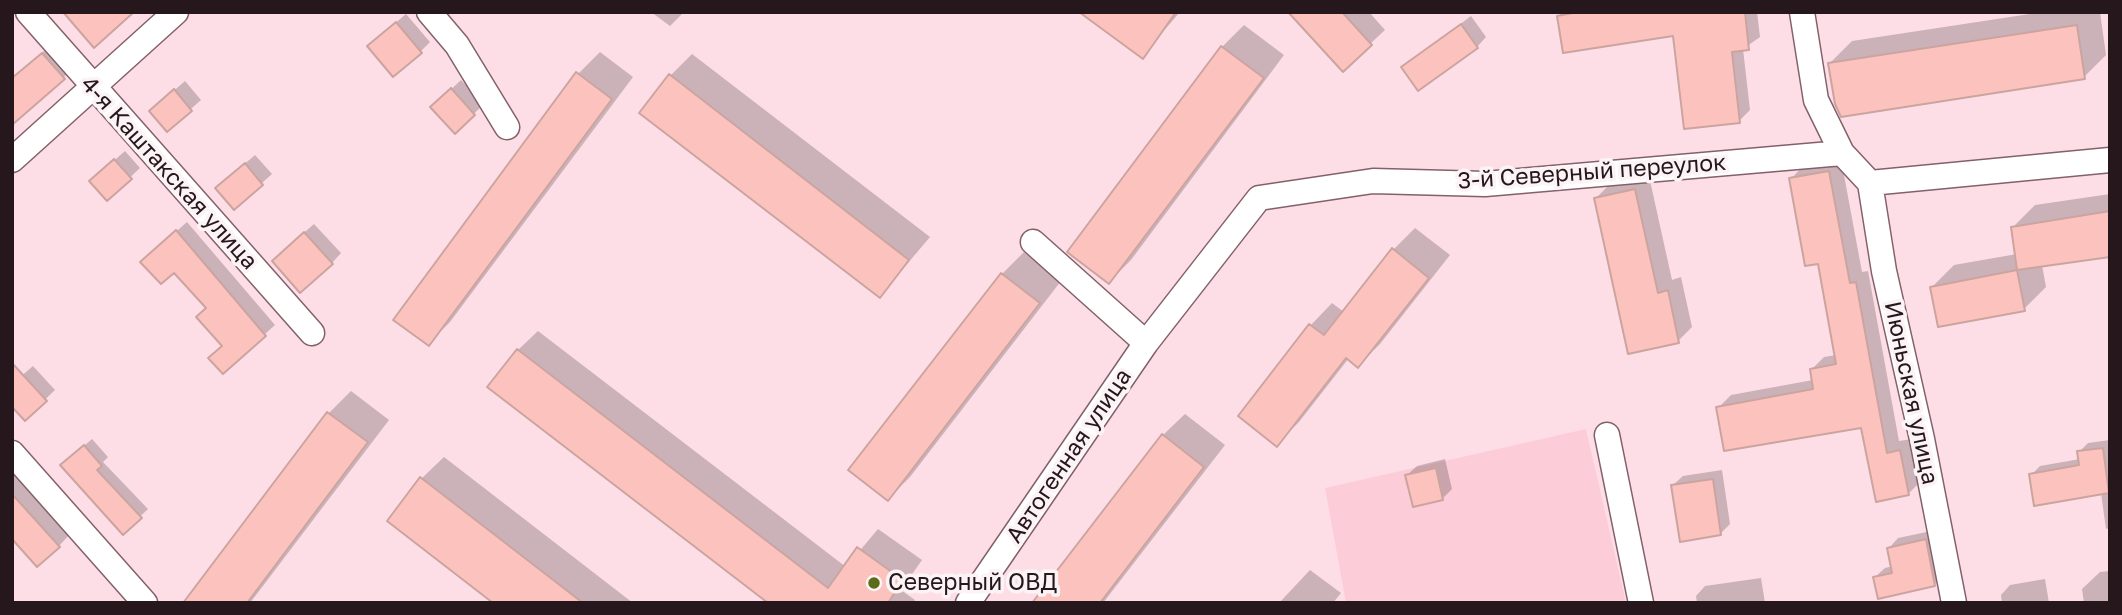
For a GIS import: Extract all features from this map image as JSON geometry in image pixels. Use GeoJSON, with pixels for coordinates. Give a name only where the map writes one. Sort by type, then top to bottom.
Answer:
{"type":"FeatureCollection","features":[{"type":"Feature","properties":{"kind":"street","name":"4-я Каштакская улица"},"geometry":{"type":"LineString","coordinates":[[28,12],[312,332]]}},
{"type":"Feature","properties":{"kind":"street"},"geometry":{"type":"LineString","coordinates":[[12,159],[176,12]]}},
{"type":"Feature","properties":{"kind":"street"},"geometry":{"type":"LineString","coordinates":[[429,12],[457,45],[507,127]]}},
{"type":"Feature","properties":{"kind":"street"},"geometry":{"type":"LineString","coordinates":[[1802,12],[1816,100],[1842,153],[1870,183],[2110,160]]}},
{"type":"Feature","properties":{"kind":"street","name":"3-й Северный переулок"},"geometry":{"type":"LineString","coordinates":[[1259,198],[1373,181],[1485,184],[1842,153]]}},
{"type":"Feature","properties":{"kind":"street","name":"Июньская улица"},"geometry":{"type":"LineString","coordinates":[[1870,183],[1884,271],[1922,439],[1954,603]]}},
{"type":"Feature","properties":{"kind":"street","name":"Автогенная улица"},"geometry":{"type":"LineString","coordinates":[[968,603],[1146,343],[1259,198]]}},
{"type":"Feature","properties":{"kind":"street"},"geometry":{"type":"LineString","coordinates":[[1033,242],[1146,343]]}},
{"type":"Feature","properties":{"kind":"street"},"geometry":{"type":"LineString","coordinates":[[1607,435],[1642,603]]}},
{"type":"Feature","properties":{"kind":"street"},"geometry":{"type":"LineString","coordinates":[[12,453],[145,603]]}},
{"type":"Feature","properties":{"kind":"shaded area"},"geometry":{"type":"Polygon","coordinates":[[[1586,429],[1626,603],[1346,603],[1325,488],[1586,429]]]}},
{"type":"Feature","properties":{"kind":"building"},"geometry":{"type":"Polygon","coordinates":[[[63,12],[134,12],[94,48],[63,12]]]}},
{"type":"Feature","properties":{"kind":"building"},"geometry":{"type":"Polygon","coordinates":[[[1079,12],[1176,12],[1143,59],[1079,12]]]}},
{"type":"Feature","properties":{"kind":"building"},"geometry":{"type":"Polygon","coordinates":[[[1288,12],[1342,12],[1372,45],[1343,72],[1288,12]]]}},
{"type":"Feature","properties":{"kind":"building"},"geometry":{"type":"Polygon","coordinates":[[[1578,12],[1745,12],[1749,50],[1732,52],[1740,123],[1684,129],[1673,36],[1563,53],[1557,16],[1578,12]]]}},
{"type":"Feature","properties":{"kind":"building"},"geometry":{"type":"Polygon","coordinates":[[[396,22],[422,53],[393,77],[367,46],[396,22]]]}},
{"type":"Feature","properties":{"kind":"building"},"geometry":{"type":"Polygon","coordinates":[[[1461,24],[1478,48],[1418,91],[1401,67],[1461,24]]]}},
{"type":"Feature","properties":{"kind":"building"},"geometry":{"type":"Polygon","coordinates":[[[2077,25],[2085,79],[1841,117],[1835,104],[1828,63],[2077,25]]]}},
{"type":"Feature","properties":{"kind":"building"},"geometry":{"type":"Polygon","coordinates":[[[1221,46],[1264,78],[1109,284],[1067,252],[1221,46]]]}},
{"type":"Feature","properties":{"kind":"building"},"geometry":{"type":"Polygon","coordinates":[[[42,53],[65,79],[12,125],[12,78],[42,53]]]}},
{"type":"Feature","properties":{"kind":"building"},"geometry":{"type":"Polygon","coordinates":[[[576,72],[612,99],[429,346],[393,320],[576,72]]]}},
{"type":"Feature","properties":{"kind":"building"},"geometry":{"type":"Polygon","coordinates":[[[669,74],[909,260],[880,298],[639,113],[669,74]]]}},
{"type":"Feature","properties":{"kind":"building"},"geometry":{"type":"Polygon","coordinates":[[[451,88],[475,115],[455,134],[430,107],[451,88]]]}},
{"type":"Feature","properties":{"kind":"building"},"geometry":{"type":"Polygon","coordinates":[[[174,89],[192,111],[167,132],[149,111],[174,89]]]}},
{"type":"Feature","properties":{"kind":"building"},"geometry":{"type":"Polygon","coordinates":[[[114,159],[132,179],[107,201],[89,181],[114,159]]]}},
{"type":"Feature","properties":{"kind":"building"},"geometry":{"type":"Polygon","coordinates":[[[245,163],[263,185],[234,210],[215,188],[245,163]]]}},
{"type":"Feature","properties":{"kind":"building"},"geometry":{"type":"Polygon","coordinates":[[[1829,171],[1850,283],[1856,282],[1887,453],[1900,450],[1909,495],[1876,502],[1861,428],[1724,451],[1716,407],[1813,389],[1810,369],[1836,364],[1818,264],[1805,266],[1789,178],[1829,171]]]}},
{"type":"Feature","properties":{"kind":"building"},"geometry":{"type":"Polygon","coordinates":[[[1635,189],[1658,293],[1668,290],[1679,343],[1628,354],[1594,198],[1635,189]]]}},
{"type":"Feature","properties":{"kind":"building"},"geometry":{"type":"Polygon","coordinates":[[[2110,211],[2110,257],[2017,270],[2011,227],[2110,211]]]}},
{"type":"Feature","properties":{"kind":"building"},"geometry":{"type":"Polygon","coordinates":[[[176,230],[266,336],[223,374],[208,358],[222,346],[196,317],[206,308],[174,273],[161,284],[140,262],[176,230]]]}},
{"type":"Feature","properties":{"kind":"building"},"geometry":{"type":"Polygon","coordinates":[[[304,232],[333,264],[300,293],[272,261],[304,232]]]}},
{"type":"Feature","properties":{"kind":"building"},"geometry":{"type":"Polygon","coordinates":[[[1392,248],[1429,278],[1358,368],[1346,358],[1277,447],[1238,416],[1309,324],[1324,335],[1392,248]]]}},
{"type":"Feature","properties":{"kind":"building"},"geometry":{"type":"Polygon","coordinates":[[[2017,270],[2025,311],[1938,327],[1930,287],[2017,270]]]}},
{"type":"Feature","properties":{"kind":"building"},"geometry":{"type":"Polygon","coordinates":[[[1001,273],[1040,303],[888,501],[848,470],[1001,273]]]}},
{"type":"Feature","properties":{"kind":"building"},"geometry":{"type":"Polygon","coordinates":[[[517,349],[828,588],[857,547],[903,580],[888,603],[768,603],[487,387],[517,349]]]}},
{"type":"Feature","properties":{"kind":"building"},"geometry":{"type":"Polygon","coordinates":[[[12,363],[47,401],[25,421],[12,407],[12,363]]]}},
{"type":"Feature","properties":{"kind":"building"},"geometry":{"type":"Polygon","coordinates":[[[327,412],[368,442],[247,603],[183,603],[327,412]]]}},
{"type":"Feature","properties":{"kind":"building"},"geometry":{"type":"Polygon","coordinates":[[[1162,434],[1204,467],[1100,603],[1032,603],[1162,434]]]}},
{"type":"Feature","properties":{"kind":"building"},"geometry":{"type":"Polygon","coordinates":[[[84,445],[102,466],[97,470],[142,518],[123,535],[60,465],[84,445]]]}},
{"type":"Feature","properties":{"kind":"building"},"geometry":{"type":"Polygon","coordinates":[[[2103,448],[2109,493],[2034,506],[2029,474],[2079,465],[2077,451],[2103,448]]]}},
{"type":"Feature","properties":{"kind":"building"},"geometry":{"type":"Polygon","coordinates":[[[1436,468],[1443,500],[1413,507],[1405,475],[1436,468]]]}},
{"type":"Feature","properties":{"kind":"building"},"geometry":{"type":"Polygon","coordinates":[[[420,477],[583,603],[493,603],[387,521],[420,477]]]}},
{"type":"Feature","properties":{"kind":"building"},"geometry":{"type":"Polygon","coordinates":[[[1713,479],[1721,535],[1680,542],[1671,485],[1713,479]]]}},
{"type":"Feature","properties":{"kind":"building"},"geometry":{"type":"Polygon","coordinates":[[[12,494],[60,547],[37,567],[12,539],[12,494]]]}},
{"type":"Feature","properties":{"kind":"building"},"geometry":{"type":"Polygon","coordinates":[[[1926,539],[1935,586],[1878,599],[1873,577],[1892,573],[1887,548],[1926,539]]]}},
{"type":"Feature","properties":{"kind":"place","name":"Северный ОВД"},"geometry":{"type":"Point","coordinates":[874,583]}}]}
